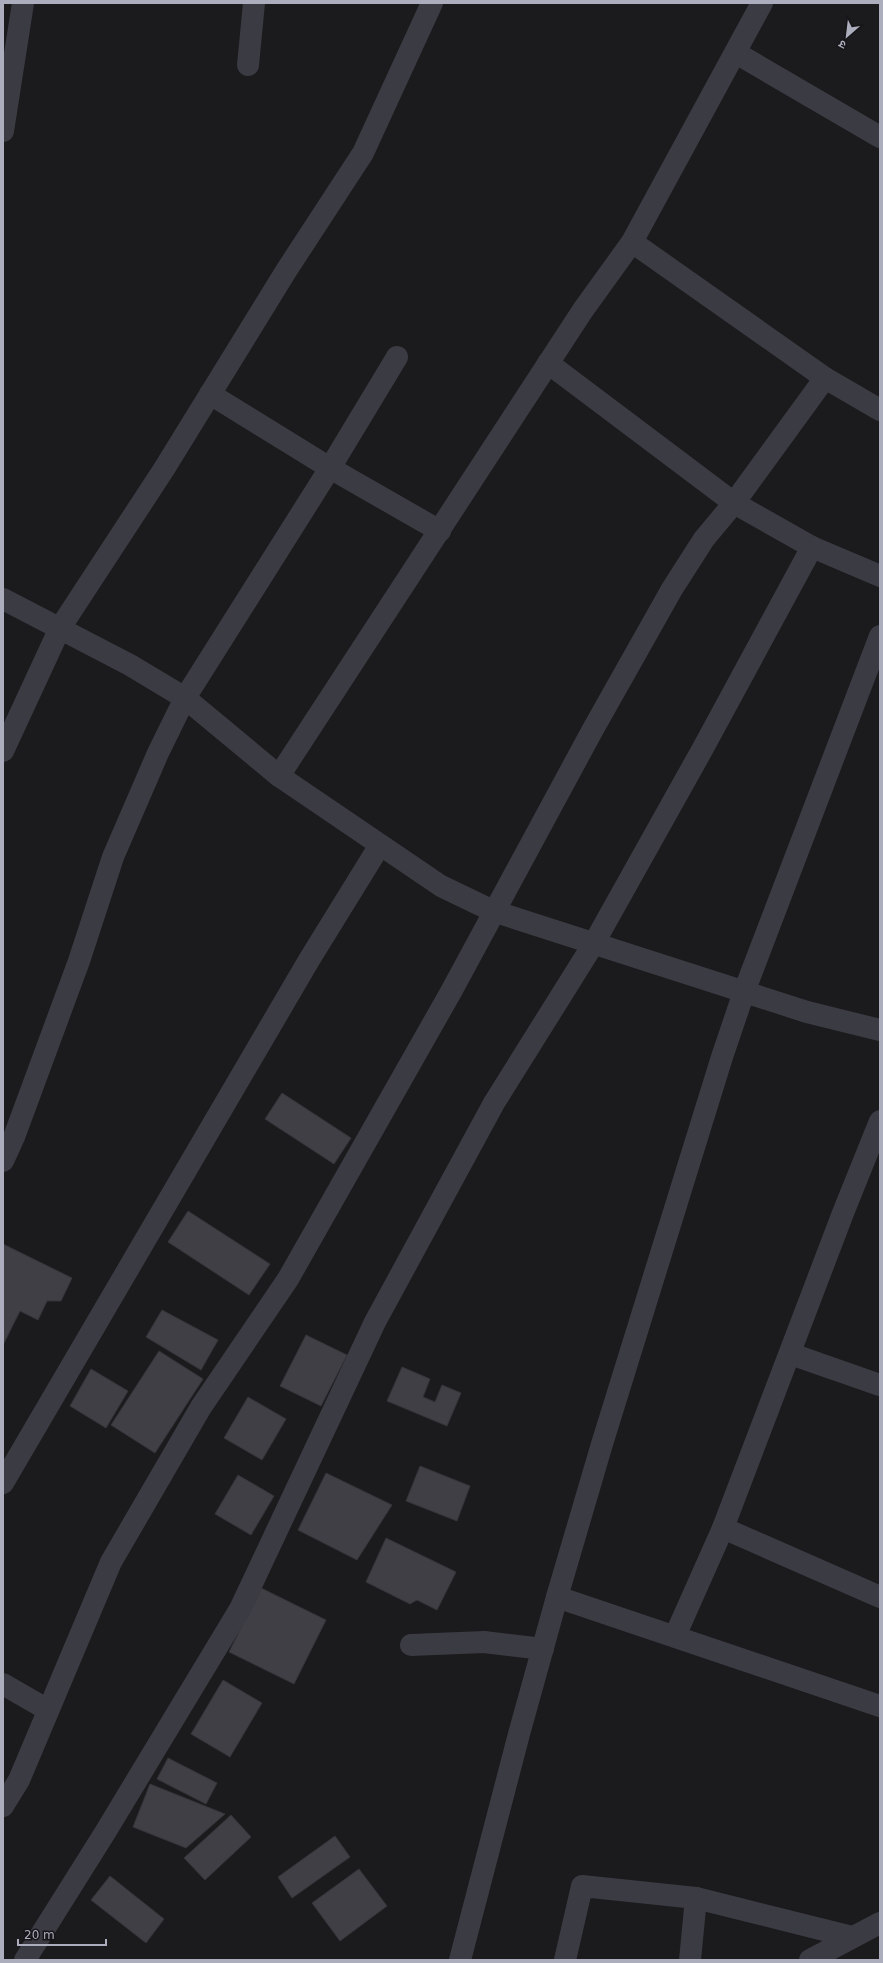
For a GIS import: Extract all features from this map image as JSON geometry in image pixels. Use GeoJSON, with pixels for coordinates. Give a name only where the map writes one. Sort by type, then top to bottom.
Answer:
{"type":"FeatureCollection","features":[{"type":"Feature","properties":{"kind":"street"},"geometry":{"type":"LineString","coordinates":[[3,131],[7,81],[23,3]]}},
{"type":"Feature","properties":{"kind":"street"},"geometry":{"type":"LineString","coordinates":[[248,65],[254,3]]}},
{"type":"Feature","properties":{"kind":"street"},"geometry":{"type":"LineString","coordinates":[[3,751],[60,628],[160,475],[286,271],[363,153],[432,3]]}},
{"type":"Feature","properties":{"kind":"street"},"geometry":{"type":"LineString","coordinates":[[279,776],[583,310],[632,242],[762,3]]}},
{"type":"Feature","properties":{"kind":"street"},"geometry":{"type":"LineString","coordinates":[[736,53],[880,137]]}},
{"type":"Feature","properties":{"kind":"street"},"geometry":{"type":"LineString","coordinates":[[632,242],[825,378],[880,410]]}},
{"type":"Feature","properties":{"kind":"street"},"geometry":{"type":"LineString","coordinates":[[3,1161],[14,1136],[79,961],[113,857],[158,753],[185,698],[330,468],[397,357]]}},
{"type":"Feature","properties":{"kind":"street"},"geometry":{"type":"LineString","coordinates":[[548,364],[734,502],[812,547],[880,576]]}},
{"type":"Feature","properties":{"kind":"street"},"geometry":{"type":"LineString","coordinates":[[3,1806],[19,1780],[110,1562],[201,1408],[288,1279],[452,990],[493,911],[592,731],[672,590],[704,539],[734,502],[825,378]]}},
{"type":"Feature","properties":{"kind":"street"},"geometry":{"type":"LineString","coordinates":[[210,394],[330,468],[440,531]]}},
{"type":"Feature","properties":{"kind":"street"},"geometry":{"type":"LineString","coordinates":[[25,1960],[106,1831],[240,1609],[375,1322],[494,1103],[594,943],[702,750],[812,547]]}},
{"type":"Feature","properties":{"kind":"street"},"geometry":{"type":"LineString","coordinates":[[3,599],[130,665],[185,698],[235,737],[279,776],[440,886],[493,911],[807,1012],[880,1030]]}},
{"type":"Feature","properties":{"kind":"street"},"geometry":{"type":"LineString","coordinates":[[460,1960],[517,1742],[606,1428],[744,992],[880,636]]}},
{"type":"Feature","properties":{"kind":"street"},"geometry":{"type":"LineString","coordinates":[[3,1483],[301,974],[380,845]]}},
{"type":"Feature","properties":{"kind":"street"},"geometry":{"type":"LineString","coordinates":[[676,1636],[723,1528],[791,1354],[843,1213],[880,1121]]}},
{"type":"Feature","properties":{"kind":"street"},"geometry":{"type":"LineString","coordinates":[[791,1354],[880,1385]]}},
{"type":"Feature","properties":{"kind":"street"},"geometry":{"type":"LineString","coordinates":[[723,1528],[880,1597]]}},
{"type":"Feature","properties":{"kind":"street"},"geometry":{"type":"LineString","coordinates":[[557,1597],[880,1706]]}},
{"type":"Feature","properties":{"kind":"street"},"geometry":{"type":"LineString","coordinates":[[411,1645],[484,1642],[543,1649]]}},
{"type":"Feature","properties":{"kind":"street"},"geometry":{"type":"LineString","coordinates":[[3,1684],[48,1710]]}},
{"type":"Feature","properties":{"kind":"street"},"geometry":{"type":"LineString","coordinates":[[565,1960],[582,1886],[696,1898],[852,1937]]}},
{"type":"Feature","properties":{"kind":"street"},"geometry":{"type":"LineString","coordinates":[[690,1960],[696,1898]]}},
{"type":"Feature","properties":{"kind":"street"},"geometry":{"type":"LineString","coordinates":[[810,1960],[880,1923]]}},
{"type":"Feature","properties":{"kind":"building"},"geometry":{"type":"Polygon","coordinates":[[[282,1093],[351,1138],[334,1164],[265,1119],[282,1093]]]}},
{"type":"Feature","properties":{"kind":"building"},"geometry":{"type":"Polygon","coordinates":[[[188,1211],[270,1264],[249,1295],[168,1242],[188,1211]]]}},
{"type":"Feature","properties":{"kind":"building"},"geometry":{"type":"Polygon","coordinates":[[[3,1244],[72,1278],[61,1301],[47,1301],[38,1320],[20,1311],[3,1345],[3,1244]]]}},
{"type":"Feature","properties":{"kind":"building"},"geometry":{"type":"Polygon","coordinates":[[[162,1310],[218,1340],[201,1370],[146,1337],[162,1310]]]}},
{"type":"Feature","properties":{"kind":"building"},"geometry":{"type":"Polygon","coordinates":[[[306,1335],[347,1355],[321,1406],[280,1386],[306,1335]]]}},
{"type":"Feature","properties":{"kind":"building"},"geometry":{"type":"Polygon","coordinates":[[[159,1351],[203,1379],[155,1453],[111,1425],[159,1351]]]}},
{"type":"Feature","properties":{"kind":"building"},"geometry":{"type":"Polygon","coordinates":[[[402,1367],[430,1379],[423,1397],[435,1402],[442,1385],[461,1393],[447,1426],[387,1401],[402,1367]]]}},
{"type":"Feature","properties":{"kind":"building"},"geometry":{"type":"Polygon","coordinates":[[[91,1369],[128,1391],[106,1428],[70,1406],[91,1369]]]}},
{"type":"Feature","properties":{"kind":"building"},"geometry":{"type":"Polygon","coordinates":[[[248,1397],[286,1419],[262,1460],[224,1438],[248,1397]]]}},
{"type":"Feature","properties":{"kind":"building"},"geometry":{"type":"Polygon","coordinates":[[[420,1466],[470,1486],[457,1521],[406,1501],[420,1466]]]}},
{"type":"Feature","properties":{"kind":"building"},"geometry":{"type":"Polygon","coordinates":[[[326,1473],[392,1505],[357,1560],[298,1530],[326,1473]]]}},
{"type":"Feature","properties":{"kind":"building"},"geometry":{"type":"Polygon","coordinates":[[[238,1475],[274,1496],[251,1535],[215,1514],[238,1475]]]}},
{"type":"Feature","properties":{"kind":"building"},"geometry":{"type":"Polygon","coordinates":[[[386,1538],[456,1572],[437,1610],[417,1600],[410,1604],[366,1582],[386,1538]]]}},
{"type":"Feature","properties":{"kind":"building"},"geometry":{"type":"Polygon","coordinates":[[[261,1588],[326,1620],[294,1684],[229,1652],[261,1588]]]}},
{"type":"Feature","properties":{"kind":"building"},"geometry":{"type":"Polygon","coordinates":[[[223,1680],[262,1703],[230,1757],[191,1734],[223,1680]]]}},
{"type":"Feature","properties":{"kind":"building"},"geometry":{"type":"Polygon","coordinates":[[[168,1758],[217,1783],[206,1804],[157,1779],[168,1758]]]}},
{"type":"Feature","properties":{"kind":"building"},"geometry":{"type":"Polygon","coordinates":[[[150,1784],[225,1814],[186,1848],[133,1827],[150,1784]]]}},
{"type":"Feature","properties":{"kind":"building"},"geometry":{"type":"Polygon","coordinates":[[[231,1815],[251,1837],[205,1880],[184,1858],[231,1815]]]}},
{"type":"Feature","properties":{"kind":"building"},"geometry":{"type":"Polygon","coordinates":[[[335,1836],[350,1857],[292,1898],[278,1877],[335,1836]]]}},
{"type":"Feature","properties":{"kind":"building"},"geometry":{"type":"Polygon","coordinates":[[[359,1869],[387,1906],[340,1941],[312,1903],[359,1869]]]}},
{"type":"Feature","properties":{"kind":"building"},"geometry":{"type":"Polygon","coordinates":[[[110,1876],[164,1919],[146,1943],[91,1900],[110,1876]]]}}]}
